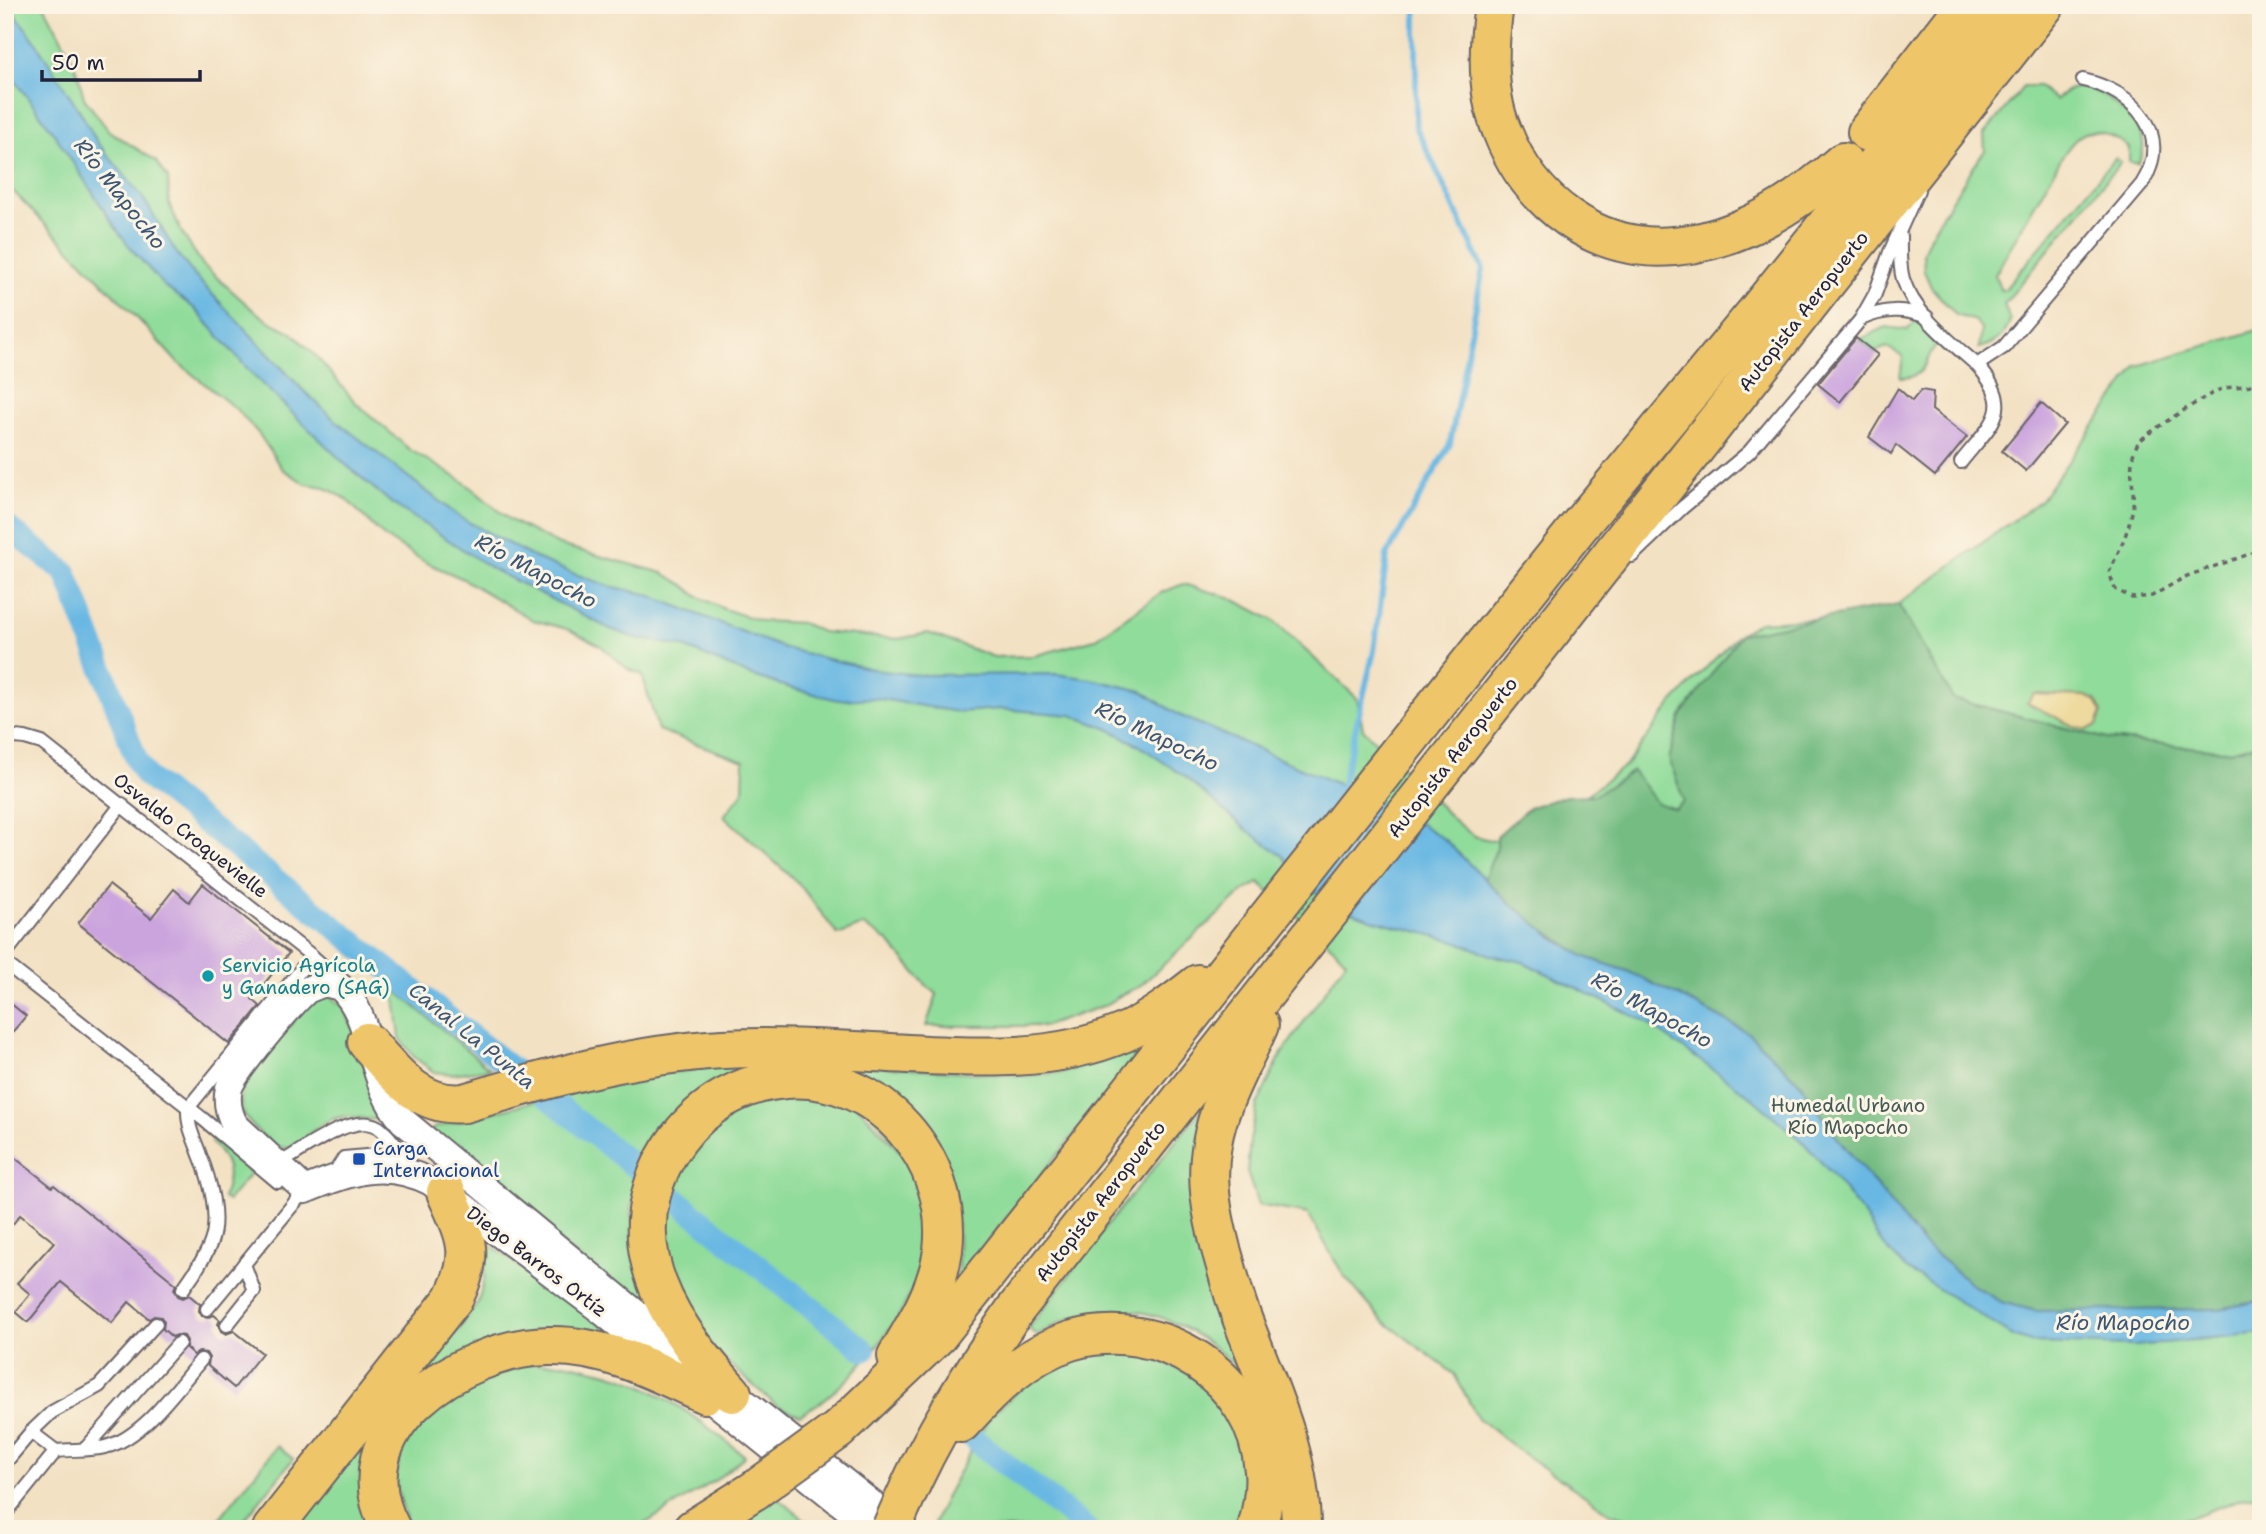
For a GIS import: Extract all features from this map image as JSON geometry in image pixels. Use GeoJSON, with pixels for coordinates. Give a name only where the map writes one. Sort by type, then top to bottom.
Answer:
{"type":"FeatureCollection","features":[{"type":"Feature","properties":{"kind":"highway"},"geometry":{"type":"LineString","coordinates":[[1494,5],[1490,64],[1496,111],[1502,132],[1522,170],[1546,200],[1580,226],[1599,235],[1622,243],[1661,246],[1676,246],[1716,237],[1784,207],[1843,162]]}},
{"type":"Feature","properties":{"kind":"highway","name":"Autopista Aeropuerto"},"geometry":{"type":"LineString","coordinates":[[1584,520],[1626,447],[1667,387],[1966,5]]}},
{"type":"Feature","properties":{"kind":"highway","name":"Autopista Aeropuerto"},"geometry":{"type":"LineString","coordinates":[[693,1529],[755,1490],[852,1418],[938,1335],[1584,520],[1759,309],[2003,5]]}},
{"type":"Feature","properties":{"kind":"highway","name":"Autopista Aeropuerto"},"geometry":{"type":"LineString","coordinates":[[902,1511],[968,1381],[1015,1310],[2045,5]]}},
{"type":"Feature","properties":{"kind":"highway"},"geometry":{"type":"LineString","coordinates":[[367,1042],[411,1087],[437,1102],[451,1104],[464,1103],[532,1083],[638,1058],[719,1050],[788,1048],[983,1058],[1059,1051],[1122,1033],[1146,1021],[1169,1007],[1250,939]]}},
{"type":"Feature","properties":{"kind":"highway"},"geometry":{"type":"LineString","coordinates":[[1289,963],[1224,1098],[1212,1143],[1209,1176],[1211,1206],[1227,1272],[1239,1310],[1275,1397],[1289,1444],[1297,1479],[1301,1529]]}},
{"type":"Feature","properties":{"kind":"highway"},"geometry":{"type":"LineString","coordinates":[[718,1394],[659,1288],[647,1244],[646,1228],[654,1183],[678,1138],[707,1109],[726,1096],[769,1081],[802,1079],[835,1083],[872,1100],[902,1125],[915,1140],[934,1175],[943,1213],[943,1251],[933,1287],[918,1322],[852,1418]]}},
{"type":"Feature","properties":{"kind":"highway"},"geometry":{"type":"LineString","coordinates":[[272,1529],[453,1299],[464,1278],[467,1255],[463,1231],[421,1179]]}},
{"type":"Feature","properties":{"kind":"highway"},"geometry":{"type":"LineString","coordinates":[[902,1511],[975,1407],[1011,1373],[1029,1360],[1071,1341],[1092,1336],[1134,1336],[1155,1339],[1195,1358],[1213,1371],[1240,1402],[1256,1435],[1264,1471],[1265,1491],[1257,1529]]}},
{"type":"Feature","properties":{"kind":"highway"},"geometry":{"type":"LineString","coordinates":[[391,1529],[378,1492],[379,1464],[387,1441],[394,1427],[413,1404],[431,1388],[470,1363],[510,1350],[568,1346],[588,1349],[718,1394]]}},
{"type":"Feature","properties":{"kind":"street"},"geometry":{"type":"LineString","coordinates":[[340,987],[324,983],[315,985],[298,998],[236,1075],[230,1087],[229,1108],[235,1125],[305,1191],[330,1180],[376,1169],[421,1179]]}},
{"type":"Feature","properties":{"kind":"street","name":"Diego Barros Ortíz"},"geometry":{"type":"LineString","coordinates":[[340,987],[356,1009],[385,1095],[404,1121],[873,1529]]}},
{"type":"Feature","properties":{"kind":"street","name":"Diego Barros Ortíz"},"geometry":{"type":"LineString","coordinates":[[421,1179],[718,1394],[902,1511]]}},
{"type":"Feature","properties":{"kind":"lane"},"geometry":{"type":"LineString","coordinates":[[1977,365],[2011,340],[2142,184],[2152,168],[2155,152],[2153,134],[2145,119],[2109,88],[2082,80]]}},
{"type":"Feature","properties":{"kind":"lane"},"geometry":{"type":"LineString","coordinates":[[1561,618],[1617,570],[1682,508],[1749,452],[1861,319],[1875,294],[1922,181],[1933,146]]}},
{"type":"Feature","properties":{"kind":"lane"},"geometry":{"type":"LineString","coordinates":[[1900,229],[1903,277],[1913,299],[1927,318],[1977,365],[1998,396],[1998,406],[1991,424],[1961,462]]}},
{"type":"Feature","properties":{"kind":"lane"},"geometry":{"type":"LineString","coordinates":[[1861,319],[1877,312],[1896,310],[1927,318]]}},
{"type":"Feature","properties":{"kind":"lane","name":"Osvaldo Croquevielle"},"geometry":{"type":"LineString","coordinates":[[5,736],[42,743],[312,956],[332,974],[340,987]]}},
{"type":"Feature","properties":{"kind":"lane"},"geometry":{"type":"LineString","coordinates":[[5,954],[122,804]]}},
{"type":"Feature","properties":{"kind":"lane"},"geometry":{"type":"LineString","coordinates":[[183,1289],[214,1234],[211,1197],[201,1157],[189,1128],[188,1108],[312,956]]}},
{"type":"Feature","properties":{"kind":"lane"},"geometry":{"type":"LineString","coordinates":[[5,963],[284,1186],[305,1191],[207,1309]]}},
{"type":"Feature","properties":{"kind":"lane"},"geometry":{"type":"LineString","coordinates":[[277,1165],[322,1138],[349,1125],[362,1123],[378,1128],[389,1138],[421,1179]]}},
{"type":"Feature","properties":{"kind":"lane"},"geometry":{"type":"LineString","coordinates":[[227,1325],[254,1291],[244,1264]]}},
{"type":"Feature","properties":{"kind":"lane"},"geometry":{"type":"LineString","coordinates":[[5,1464],[31,1432],[52,1412],[99,1386],[156,1324]]}},
{"type":"Feature","properties":{"kind":"lane"},"geometry":{"type":"LineString","coordinates":[[86,1448],[180,1343]]}},
{"type":"Feature","properties":{"kind":"lane"},"geometry":{"type":"LineString","coordinates":[[31,1432],[56,1451],[104,1448],[121,1441],[149,1420],[201,1360]]}},
{"type":"Feature","properties":{"kind":"lane"},"geometry":{"type":"LineString","coordinates":[[5,1514],[56,1451]]}},
{"type":"Feature","properties":{"kind":"path"},"geometry":{"type":"LineString","coordinates":[[2261,382],[2221,390],[2185,409],[2138,442],[2130,471],[2133,506],[2124,540],[2109,572],[2115,589],[2132,598],[2152,596],[2187,576],[2261,550]]}},
{"type":"Feature","properties":{"kind":"green space","name":"Humedal Urbano Río Mapocho"},"geometry":{"type":"Polygon","coordinates":[[[5,5],[44,5],[78,74],[84,98],[109,131],[156,161],[168,178],[169,203],[182,233],[203,265],[251,308],[291,332],[316,356],[356,403],[409,449],[464,482],[510,520],[559,545],[663,573],[697,596],[724,609],[761,621],[802,623],[822,632],[898,639],[928,633],[994,657],[1034,656],[1095,639],[1161,593],[1183,584],[1229,597],[1273,620],[1357,698],[1363,729],[1456,822],[1474,836],[1493,841],[1583,798],[1627,764],[1674,701],[1739,634],[1760,622],[1847,617],[1947,688],[1898,604],[2040,501],[2137,366],[2261,329],[2261,743],[2230,751],[2107,739],[1981,706],[2051,745],[2261,778],[2261,1494],[2160,1526],[2261,1518],[2261,1529],[1662,1529],[1610,1513],[1515,1448],[1478,1418],[1454,1374],[1381,1319],[1344,1276],[1308,1214],[1258,1205],[1247,1172],[1257,1105],[1281,1055],[1346,961],[1336,950],[1259,883],[1245,890],[1139,987],[1103,1006],[1045,1026],[926,1026],[937,994],[888,941],[863,925],[838,935],[799,884],[724,816],[743,792],[744,761],[658,730],[642,674],[628,669],[600,645],[567,629],[533,620],[461,578],[427,563],[383,536],[345,498],[324,487],[306,484],[282,469],[259,434],[236,409],[176,361],[5,183],[5,5]]]}},
{"type":"Feature","properties":{"kind":"green space"},"geometry":{"type":"Polygon","coordinates":[[[2024,86],[2038,86],[2056,100],[2073,88],[2085,87],[2093,90],[2111,101],[2136,126],[2141,135],[2143,151],[2138,164],[2129,162],[2129,148],[2113,137],[2099,132],[2086,133],[2070,146],[1995,275],[2001,290],[2005,289],[2115,158],[2121,162],[2004,304],[2010,321],[2002,335],[1979,348],[1981,329],[1976,321],[1956,315],[1931,287],[1924,271],[1923,253],[1950,202],[1985,150],[1984,134],[2024,86]]]}},
{"type":"Feature","properties":{"kind":"green space"},"geometry":{"type":"Polygon","coordinates":[[[1918,319],[1938,342],[1924,367],[1915,375],[1900,378],[1903,357],[1887,347],[1874,352],[1859,340],[1886,327],[1907,330],[1918,319]]]}},
{"type":"Feature","properties":{"kind":"green space"},"geometry":{"type":"Polygon","coordinates":[[[1898,604],[1953,699],[2107,739],[2229,751],[2261,743],[2261,1301],[2219,1309],[2036,1311],[2001,1302],[1974,1286],[1923,1244],[1836,1136],[1800,1083],[1747,1032],[1627,971],[1585,957],[1528,919],[1484,879],[1497,847],[1497,836],[1530,807],[1566,796],[1595,795],[1633,771],[1657,803],[1675,809],[1684,801],[1669,759],[1681,716],[1741,634],[1898,604]]]}},
{"type":"Feature","properties":{"kind":"green space"},"geometry":{"type":"Polygon","coordinates":[[[394,989],[490,1069],[452,1074],[434,1072],[414,1057],[400,1038],[394,989]]]}},
{"type":"Feature","properties":{"kind":"green space"},"geometry":{"type":"Polygon","coordinates":[[[325,996],[344,1007],[386,1110],[384,1117],[341,1117],[326,1122],[289,1148],[279,1147],[246,1118],[241,1104],[243,1088],[305,1007],[325,996]]]}},
{"type":"Feature","properties":{"kind":"green space"},"geometry":{"type":"Polygon","coordinates":[[[1131,1046],[1135,1059],[958,1278],[958,1225],[833,1063],[1023,1076],[1065,1072],[1100,1061],[1131,1046]]]}},
{"type":"Feature","properties":{"kind":"green space"},"geometry":{"type":"Polygon","coordinates":[[[749,1063],[751,1071],[684,1107],[657,1134],[641,1167],[631,1211],[662,1325],[431,1137],[433,1128],[622,1078],[749,1063]]]}},
{"type":"Feature","properties":{"kind":"green space"},"geometry":{"type":"Polygon","coordinates":[[[765,1093],[855,1103],[918,1171],[927,1233],[916,1282],[902,1311],[879,1344],[849,1378],[824,1400],[800,1415],[777,1406],[708,1344],[673,1297],[659,1201],[710,1121],[765,1093]]]}},
{"type":"Feature","properties":{"kind":"green space"},"geometry":{"type":"Polygon","coordinates":[[[1202,1109],[1252,1384],[1234,1365],[1194,1333],[1148,1314],[1123,1310],[1098,1311],[1067,1320],[1037,1335],[1029,1329],[1106,1226],[1202,1109]]]}},
{"type":"Feature","properties":{"kind":"green space"},"geometry":{"type":"Polygon","coordinates":[[[214,1138],[254,1169],[228,1201],[223,1198],[227,1168],[211,1142],[214,1138]]]}},
{"type":"Feature","properties":{"kind":"green space"},"geometry":{"type":"Polygon","coordinates":[[[482,1239],[611,1331],[615,1342],[413,1387],[374,1529],[293,1529],[383,1417],[460,1328],[478,1302],[485,1277],[482,1239]]]}},
{"type":"Feature","properties":{"kind":"green space"},"geometry":{"type":"Polygon","coordinates":[[[1108,1352],[1142,1353],[1190,1373],[1244,1431],[1249,1529],[940,1529],[934,1523],[990,1416],[1033,1378],[1077,1356],[1108,1352]]]}},
{"type":"Feature","properties":{"kind":"green space"},"geometry":{"type":"Polygon","coordinates":[[[565,1363],[614,1375],[657,1393],[683,1409],[745,1456],[716,1480],[636,1529],[409,1529],[395,1482],[401,1451],[418,1421],[485,1375],[528,1364],[565,1363]]]}},
{"type":"Feature","properties":{"kind":"green space"},"geometry":{"type":"Polygon","coordinates":[[[277,1446],[293,1459],[237,1529],[211,1529],[277,1446]]]}},
{"type":"Feature","properties":{"kind":"green space"},"geometry":{"type":"Polygon","coordinates":[[[777,1498],[817,1529],[728,1529],[777,1498]]]}},
{"type":"Feature","properties":{"kind":"sand"},"geometry":{"type":"Polygon","coordinates":[[[2034,694],[2086,696],[2095,700],[2102,712],[2097,725],[2087,730],[2075,727],[2027,703],[2034,694]]]}},
{"type":"Feature","properties":{"kind":"water","name":"Río Mapocho"},"geometry":{"type":"Polygon","coordinates":[[[5,5],[8,5],[33,38],[97,142],[143,198],[176,252],[195,276],[335,420],[461,518],[531,556],[572,573],[609,586],[646,594],[784,648],[823,658],[882,671],[919,675],[1056,674],[1142,691],[1179,715],[1400,811],[1444,839],[1505,899],[1557,940],[1585,957],[1627,971],[1747,1032],[1800,1083],[1836,1136],[1923,1244],[1974,1286],[2001,1302],[2036,1311],[2219,1309],[2261,1301],[2261,1333],[2135,1346],[2033,1343],[2013,1336],[1905,1268],[1882,1244],[1863,1214],[1801,1140],[1746,1093],[1644,1021],[1523,962],[1490,955],[1458,942],[1374,920],[1339,907],[1311,889],[1283,856],[1248,831],[1185,777],[1140,746],[1109,729],[1071,715],[1002,709],[958,712],[875,698],[838,700],[787,687],[747,674],[684,647],[632,637],[608,628],[494,570],[390,502],[345,464],[254,376],[194,308],[164,286],[135,253],[53,132],[5,67],[5,5]]]}},
{"type":"Feature","properties":{"kind":"building"},"geometry":{"type":"Polygon","coordinates":[[[1856,338],[1878,355],[1840,402],[1818,384],[1856,338]]]}},
{"type":"Feature","properties":{"kind":"building"},"geometry":{"type":"Polygon","coordinates":[[[1898,388],[1912,401],[1921,390],[1933,392],[1932,410],[1967,437],[1935,476],[1896,445],[1891,454],[1869,437],[1898,388]]]}},
{"type":"Feature","properties":{"kind":"building"},"geometry":{"type":"Polygon","coordinates":[[[2041,403],[2065,424],[2026,471],[2002,451],[2041,403]]]}},
{"type":"Feature","properties":{"kind":"building","name":"Servicio Agrícola y Ganadero (SAG)"},"geometry":{"type":"Polygon","coordinates":[[[203,884],[289,953],[252,999],[260,1006],[229,1044],[78,923],[109,885],[151,918],[174,889],[189,902],[203,884]]]}},
{"type":"Feature","properties":{"kind":"building"},"geometry":{"type":"Polygon","coordinates":[[[5,999],[26,1016],[5,1041],[5,999]]]}},
{"type":"Feature","properties":{"kind":"building"},"geometry":{"type":"Polygon","coordinates":[[[5,1150],[52,1187],[54,1185],[176,1284],[174,1289],[178,1296],[183,1298],[189,1295],[200,1304],[199,1311],[202,1316],[214,1315],[220,1320],[218,1324],[221,1331],[226,1334],[234,1331],[262,1353],[234,1388],[208,1366],[209,1358],[206,1353],[199,1352],[194,1355],[186,1348],[187,1341],[184,1336],[172,1337],[163,1329],[164,1322],[161,1317],[154,1316],[149,1319],[129,1302],[112,1323],[61,1282],[28,1322],[16,1312],[30,1294],[17,1283],[54,1242],[20,1215],[5,1234],[5,1150]]]}},
{"type":"Feature","properties":{"kind":"waterway"},"geometry":{"type":"LineString","coordinates":[[1341,790],[1374,651],[1387,555],[1450,444],[1483,269],[1416,127],[1416,5]]}},
{"type":"Feature","properties":{"kind":"waterway","name":"Canal La Punta"},"geometry":{"type":"LineString","coordinates":[[5,525],[66,573],[137,761],[146,776],[864,1350]]}},
{"type":"Feature","properties":{"kind":"waterway","name":"Canal La Punta"},"geometry":{"type":"LineString","coordinates":[[974,1439],[1087,1529]]}},
{"type":"Feature","properties":{"kind":"place","name":"Servicio Agrícola y Ganadero (SAG)"},"geometry":{"type":"Point","coordinates":[208,976]}},
{"type":"Feature","properties":{"kind":"place","name":"Carga Internacional"},"geometry":{"type":"Point","coordinates":[359,1159]}}]}
